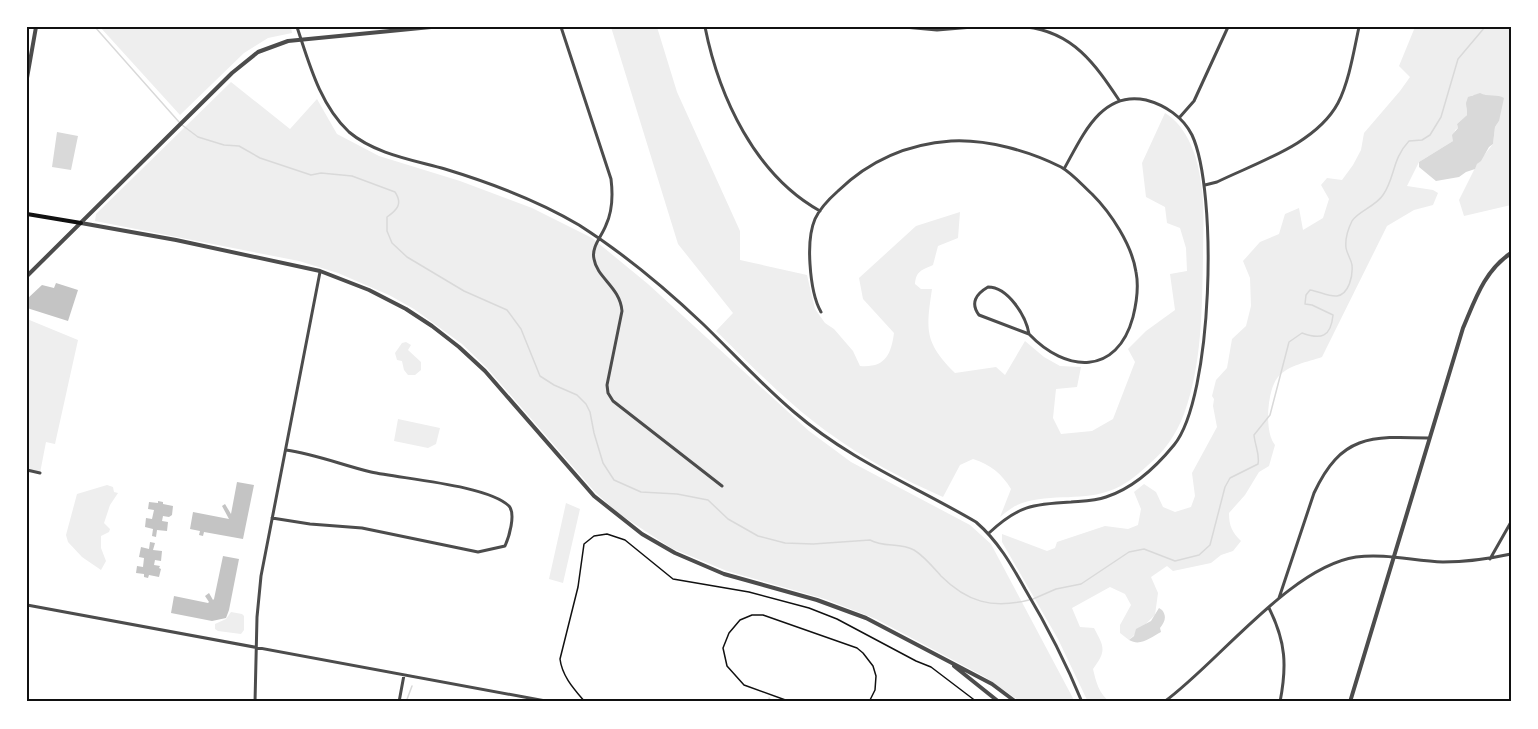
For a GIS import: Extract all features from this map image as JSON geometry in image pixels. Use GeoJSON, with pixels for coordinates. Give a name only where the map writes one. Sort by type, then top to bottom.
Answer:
{"type":"FeatureCollection","features":[{"type":"Feature","properties":{"kind":"main road"},"geometry":{"type":"LineString","coordinates":[[27,214],[81,223]]}},
{"type":"Feature","properties":{"kind":"street"},"geometry":{"type":"LineString","coordinates":[[27,78],[36,27]]}},
{"type":"Feature","properties":{"kind":"street"},"geometry":{"type":"LineString","coordinates":[[297,27],[324,99],[348,131],[360,140],[381,150],[523,197],[599,238],[670,294],[768,388],[822,434],[860,460],[976,522],[989,533],[1007,557],[1045,624],[1082,702]]}},
{"type":"Feature","properties":{"kind":"street"},"geometry":{"type":"LineString","coordinates":[[27,276],[249,58],[271,46],[301,39],[431,27]]}},
{"type":"Feature","properties":{"kind":"street"},"geometry":{"type":"LineString","coordinates":[[561,27],[611,179],[611,209],[594,249],[593,259],[621,300],[622,311],[607,385],[608,393],[613,401],[722,486]]}},
{"type":"Feature","properties":{"kind":"street"},"geometry":{"type":"LineString","coordinates":[[705,27],[713,60],[723,87],[736,118],[752,146],[772,174],[820,211]]}},
{"type":"Feature","properties":{"kind":"street"},"geometry":{"type":"LineString","coordinates":[[904,27],[937,30],[973,27]]}},
{"type":"Feature","properties":{"kind":"street"},"geometry":{"type":"LineString","coordinates":[[1026,27],[1049,32],[1080,50],[1095,65],[1119,100]]}},
{"type":"Feature","properties":{"kind":"street"},"geometry":{"type":"LineString","coordinates":[[1179,118],[1194,101],[1228,27]]}},
{"type":"Feature","properties":{"kind":"street"},"geometry":{"type":"LineString","coordinates":[[1205,185],[1217,182],[1295,144],[1311,135],[1325,122],[1344,89],[1359,27]]}},
{"type":"Feature","properties":{"kind":"street"},"geometry":{"type":"LineString","coordinates":[[989,533],[1018,510],[1034,505],[1090,501],[1106,497],[1138,481],[1175,444],[1190,412],[1196,391],[1205,319],[1208,218],[1205,185],[1192,135],[1179,118],[1156,103],[1138,98],[1119,100],[1107,107],[1085,131],[1064,169]]}},
{"type":"Feature","properties":{"kind":"street"},"geometry":{"type":"LineString","coordinates":[[821,312],[812,283],[809,254],[814,220],[820,211],[852,177],[891,154],[917,146],[952,141],[976,142],[1019,152],[1064,169],[1099,201],[1115,222],[1132,256],[1136,271],[1137,302],[1131,322],[1117,348],[1110,355],[1083,363],[1065,360],[1049,351],[1029,334],[982,317],[975,310],[976,297],[988,287],[996,287],[1004,292],[1018,310],[1029,334]]}},
{"type":"Feature","properties":{"kind":"street"},"geometry":{"type":"LineString","coordinates":[[81,223],[176,240],[320,271],[369,290],[406,309],[459,347],[485,372],[594,496],[642,534],[675,553],[724,574],[808,597],[866,618],[992,684],[1016,702]]}},
{"type":"Feature","properties":{"kind":"street"},"geometry":{"type":"LineString","coordinates":[[1350,702],[1463,328],[1482,284],[1490,272],[1511,253]]}},
{"type":"Feature","properties":{"kind":"street"},"geometry":{"type":"LineString","coordinates":[[255,702],[261,576],[320,271]]}},
{"type":"Feature","properties":{"kind":"street"},"geometry":{"type":"LineString","coordinates":[[1278,600],[1314,493],[1320,479],[1337,456],[1354,444],[1373,439],[1428,438]]}},
{"type":"Feature","properties":{"kind":"street"},"geometry":{"type":"LineString","coordinates":[[272,518],[310,525],[358,528],[483,552],[502,547],[507,543],[512,515],[508,506],[499,499],[489,495],[368,471],[324,457],[286,450]]}},
{"type":"Feature","properties":{"kind":"street"},"geometry":{"type":"LineString","coordinates":[[27,470],[40,473]]}},
{"type":"Feature","properties":{"kind":"street"},"geometry":{"type":"LineString","coordinates":[[1490,559],[1511,522]]}},
{"type":"Feature","properties":{"kind":"street"},"geometry":{"type":"LineString","coordinates":[[1164,702],[1186,685],[1278,600],[1302,582],[1338,563],[1354,557],[1392,557],[1443,562],[1490,559],[1511,554]]}},
{"type":"Feature","properties":{"kind":"street"},"geometry":{"type":"LineString","coordinates":[[27,605],[551,702]]}},
{"type":"Feature","properties":{"kind":"street"},"geometry":{"type":"LineString","coordinates":[[1268,608],[1279,630],[1285,662],[1280,702]]}},
{"type":"Feature","properties":{"kind":"street"},"geometry":{"type":"LineString","coordinates":[[954,666],[999,702]]}},
{"type":"Feature","properties":{"kind":"street"},"geometry":{"type":"LineString","coordinates":[[399,702],[404,675]]}},
{"type":"Feature","properties":{"kind":"path"},"geometry":{"type":"LineString","coordinates":[[585,702],[570,684],[562,670],[560,659],[578,587],[581,551],[588,539],[601,534],[625,540],[673,579],[749,592],[809,608],[837,619],[931,667],[977,702]]}},
{"type":"Feature","properties":{"kind":"path"},"geometry":{"type":"LineString","coordinates":[[791,702],[744,685],[727,666],[723,648],[729,633],[741,620],[752,615],[763,615],[857,648],[869,659],[876,676],[875,690],[868,702]]}},
{"type":"Feature","properties":{"kind":"shaded area"},"geometry":{"type":"Polygon","coordinates":[[[100,27],[291,27],[292,33],[268,38],[244,53],[180,115],[100,27]]]}},
{"type":"Feature","properties":{"kind":"shaded area"},"geometry":{"type":"Polygon","coordinates":[[[611,27],[657,27],[677,92],[740,231],[740,260],[807,275],[815,309],[825,323],[834,329],[853,351],[860,366],[875,365],[881,362],[889,354],[894,333],[863,299],[859,278],[916,226],[960,212],[958,238],[938,246],[933,265],[920,271],[915,284],[921,289],[932,289],[928,325],[937,353],[955,373],[996,367],[1005,375],[1025,341],[1044,357],[1060,366],[1081,367],[1077,387],[1056,389],[1053,418],[1061,434],[1092,431],[1113,419],[1135,362],[1128,349],[1146,331],[1175,310],[1170,274],[1187,271],[1186,248],[1180,228],[1167,223],[1165,207],[1146,197],[1142,163],[1165,113],[1180,126],[1194,154],[1201,183],[1204,220],[1198,356],[1184,414],[1169,443],[1139,473],[1114,489],[1086,496],[1038,499],[1015,506],[1000,517],[1011,489],[995,470],[985,464],[973,459],[960,465],[943,497],[883,467],[811,420],[716,331],[733,313],[678,244],[611,27]]]}},
{"type":"Feature","properties":{"kind":"shaded area"},"geometry":{"type":"Polygon","coordinates":[[[1415,27],[1511,27],[1511,205],[1464,216],[1459,200],[1477,164],[1493,144],[1495,127],[1499,121],[1484,96],[1472,95],[1466,108],[1467,115],[1457,124],[1458,128],[1455,130],[1453,141],[1419,162],[1407,186],[1433,190],[1438,193],[1433,205],[1414,210],[1387,226],[1322,357],[1298,364],[1282,373],[1274,383],[1269,401],[1268,421],[1269,431],[1275,445],[1269,466],[1259,472],[1245,495],[1229,513],[1235,535],[1241,541],[1233,551],[1221,555],[1211,563],[1173,571],[1167,566],[1151,577],[1158,593],[1155,615],[1129,640],[1120,633],[1120,625],[1131,605],[1125,594],[1110,587],[1072,608],[1080,627],[1094,628],[1103,648],[1093,669],[1101,691],[1110,702],[1088,702],[1058,639],[1002,542],[1002,534],[1047,551],[1055,548],[1057,542],[1105,526],[1128,529],[1138,525],[1141,509],[1134,492],[1144,484],[1156,492],[1163,507],[1175,512],[1191,507],[1195,496],[1192,473],[1217,427],[1212,396],[1216,380],[1227,368],[1232,339],[1246,326],[1251,306],[1250,278],[1243,261],[1260,242],[1279,234],[1285,214],[1299,208],[1303,230],[1323,218],[1329,199],[1321,185],[1327,178],[1342,180],[1361,150],[1364,133],[1410,77],[1399,66],[1415,27]]]}},
{"type":"Feature","properties":{"kind":"shaded area"},"geometry":{"type":"Polygon","coordinates":[[[231,82],[290,129],[317,99],[337,134],[379,156],[460,181],[532,208],[592,238],[648,284],[809,431],[851,462],[970,525],[991,544],[1075,702],[1021,702],[985,677],[876,619],[825,599],[727,571],[671,548],[618,513],[595,492],[487,368],[462,344],[414,309],[389,295],[338,273],[299,261],[95,221],[96,214],[231,82]]]}},
{"type":"Feature","properties":{"kind":"shaded area"},"geometry":{"type":"Polygon","coordinates":[[[1480,93],[1504,98],[1499,121],[1495,127],[1493,144],[1475,169],[1459,177],[1436,181],[1419,167],[1419,162],[1453,141],[1452,135],[1458,128],[1457,124],[1467,115],[1468,97],[1480,93]]]}},
{"type":"Feature","properties":{"kind":"shaded area"},"geometry":{"type":"Polygon","coordinates":[[[57,132],[78,136],[71,170],[52,167],[57,132]]]}},
{"type":"Feature","properties":{"kind":"shaded area"},"geometry":{"type":"Polygon","coordinates":[[[27,319],[78,340],[55,444],[46,442],[40,473],[27,470],[27,319]]]}},
{"type":"Feature","properties":{"kind":"shaded area"},"geometry":{"type":"Polygon","coordinates":[[[406,342],[411,345],[408,350],[421,362],[421,370],[415,375],[408,375],[402,361],[397,360],[395,353],[402,343],[406,342]]]}},
{"type":"Feature","properties":{"kind":"shaded area"},"geometry":{"type":"Polygon","coordinates":[[[398,419],[440,428],[436,444],[428,448],[394,441],[398,419]]]}},
{"type":"Feature","properties":{"kind":"shaded area"},"geometry":{"type":"Polygon","coordinates":[[[107,485],[113,487],[114,492],[118,493],[110,505],[104,523],[110,529],[109,532],[101,536],[101,548],[106,561],[101,570],[82,557],[68,542],[66,535],[77,494],[107,485]]]}},
{"type":"Feature","properties":{"kind":"shaded area"},"geometry":{"type":"Polygon","coordinates":[[[566,503],[580,509],[563,583],[549,579],[566,503]]]}},
{"type":"Feature","properties":{"kind":"shaded area"},"geometry":{"type":"Polygon","coordinates":[[[1159,608],[1164,612],[1165,617],[1160,628],[1161,632],[1142,642],[1129,640],[1134,636],[1136,629],[1151,621],[1159,608]]]}},
{"type":"Feature","properties":{"kind":"shaded area"},"geometry":{"type":"Polygon","coordinates":[[[231,612],[244,616],[244,630],[241,634],[215,629],[215,624],[226,619],[231,612]]]}},
{"type":"Feature","properties":{"kind":"building"},"geometry":{"type":"Polygon","coordinates":[[[56,283],[78,290],[68,321],[27,308],[27,299],[42,285],[54,288],[56,283]]]}},
{"type":"Feature","properties":{"kind":"building"},"geometry":{"type":"Polygon","coordinates":[[[237,482],[254,485],[243,539],[204,532],[203,536],[199,535],[200,531],[190,529],[193,512],[229,519],[222,506],[225,504],[231,514],[237,482]]]}},
{"type":"Feature","properties":{"kind":"building"},"geometry":{"type":"Polygon","coordinates":[[[158,501],[173,506],[172,515],[163,516],[162,521],[168,522],[167,531],[157,530],[156,537],[152,536],[153,529],[145,527],[146,518],[152,519],[154,510],[148,509],[149,502],[158,503],[158,501]]]}},
{"type":"Feature","properties":{"kind":"building"},"geometry":{"type":"Polygon","coordinates":[[[150,542],[155,543],[153,550],[162,551],[161,561],[155,560],[154,565],[160,566],[159,577],[149,575],[148,578],[144,577],[144,574],[136,573],[137,566],[143,567],[144,558],[139,557],[141,547],[149,549],[150,542]]]}},
{"type":"Feature","properties":{"kind":"building"},"geometry":{"type":"Polygon","coordinates":[[[223,556],[239,559],[226,618],[212,621],[171,613],[174,596],[208,603],[205,596],[209,593],[214,599],[223,556]]]}},
{"type":"Feature","properties":{"kind":"waterway"},"geometry":{"type":"LineString","coordinates":[[95,27],[179,122]]}},
{"type":"Feature","properties":{"kind":"waterway"},"geometry":{"type":"LineString","coordinates":[[1033,599],[1056,589],[1081,584],[1129,552],[1144,549],[1175,561],[1199,555],[1210,545],[1225,487],[1230,478],[1258,464],[1254,435],[1270,415],[1289,342],[1302,333],[1315,336],[1324,335],[1330,328],[1333,315],[1305,304],[1306,295],[1310,290],[1331,296],[1345,292],[1351,279],[1352,269],[1346,248],[1352,221],[1383,195],[1399,155],[1409,141],[1422,140],[1430,135],[1441,117],[1458,59],[1485,27]]}},
{"type":"Feature","properties":{"kind":"waterway"},"geometry":{"type":"LineString","coordinates":[[182,125],[198,137],[224,145],[239,146],[260,158],[311,175],[321,173],[352,176],[395,192],[399,203],[394,212],[387,217],[387,231],[392,243],[407,257],[464,291],[507,310],[521,329],[540,376],[577,395],[586,404],[603,463],[614,480],[641,492],[677,494],[708,500],[728,519],[758,536],[785,543],[813,544],[870,540],[881,544],[903,546],[921,555],[951,585],[971,597],[1003,604],[1029,600]]}},
{"type":"Feature","properties":{"kind":"waterway"},"geometry":{"type":"LineString","coordinates":[[406,702],[412,686]]}},
{"type":"Feature","properties":{"kind":"waterway"},"geometry":{"type":"LineString","coordinates":[[769,698],[772,702]]}}]}
